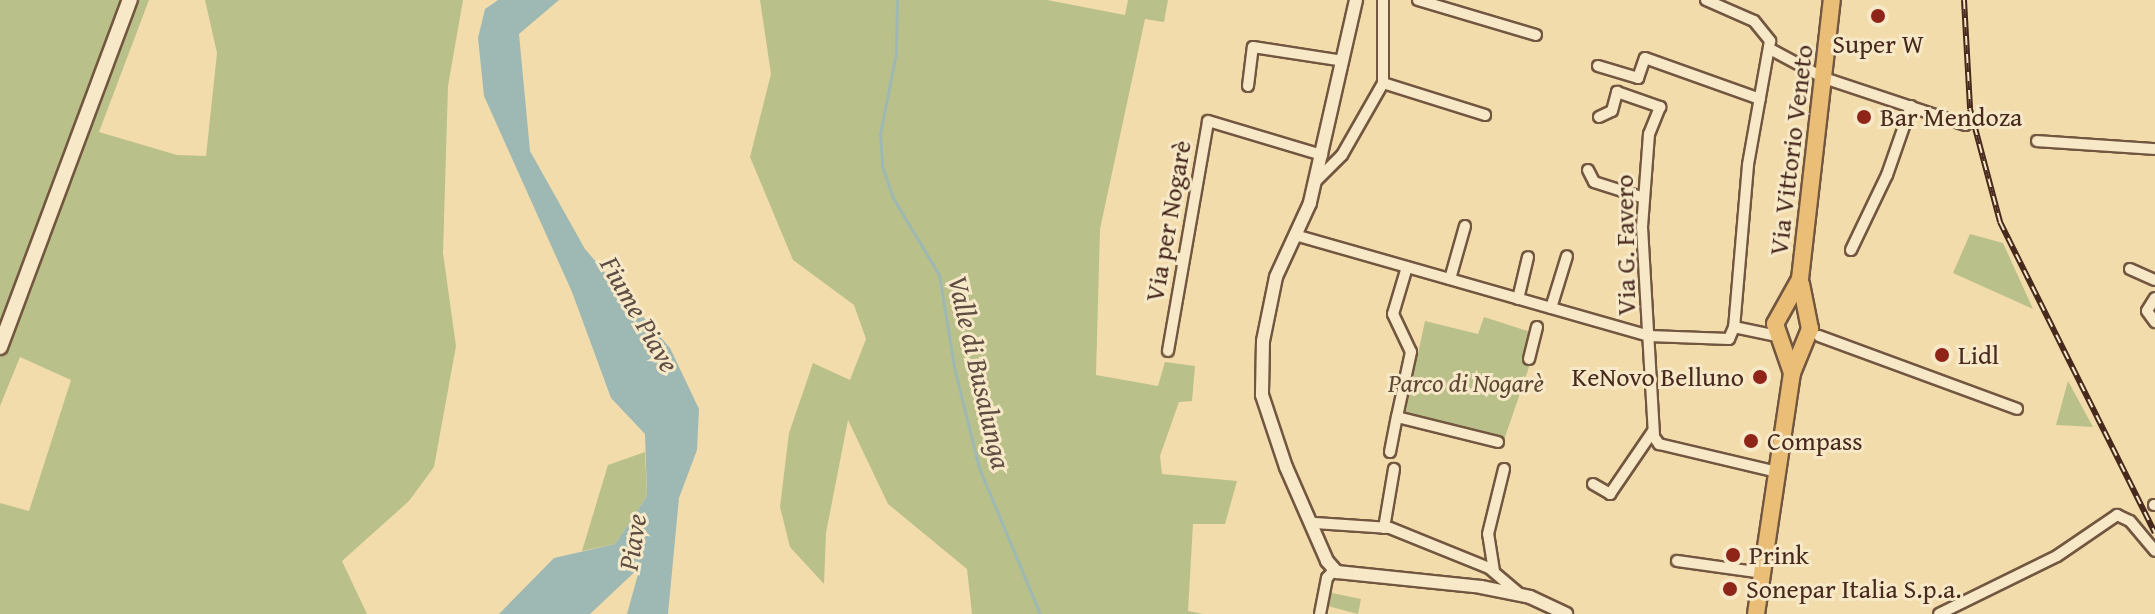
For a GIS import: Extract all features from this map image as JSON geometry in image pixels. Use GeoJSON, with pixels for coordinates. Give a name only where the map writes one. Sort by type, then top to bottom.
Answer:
{"type":"FeatureCollection","features":[{"type":"Feature","properties":{"kind":"main road"},"geometry":{"type":"LineString","coordinates":[[0,347],[130,0]]}},
{"type":"Feature","properties":{"kind":"main road","name":"Via Vittorio Veneto"},"geometry":{"type":"LineString","coordinates":[[1756,614],[1792,373],[1780,331],[1800,279],[1832,0]]}},
{"type":"Feature","properties":{"kind":"main road","name":"Via Vittorio Veneto"},"geometry":{"type":"LineString","coordinates":[[1831,28],[1840,0]]}},
{"type":"Feature","properties":{"kind":"main road","name":"Via Vittorio Veneto"},"geometry":{"type":"LineString","coordinates":[[1780,331],[1810,329],[1800,279]]}},
{"type":"Feature","properties":{"kind":"main road"},"geometry":{"type":"LineString","coordinates":[[1780,331],[1806,317]]}},
{"type":"Feature","properties":{"kind":"street"},"geometry":{"type":"LineString","coordinates":[[1320,614],[1331,567],[1315,523],[1286,467],[1262,390],[1263,341],[1276,277],[1315,182],[1356,0]]}},
{"type":"Feature","properties":{"kind":"street"},"geometry":{"type":"LineString","coordinates":[[1315,182],[1342,155],[1383,83],[1383,0]]}},
{"type":"Feature","properties":{"kind":"street"},"geometry":{"type":"LineString","coordinates":[[1418,0],[1536,35]]}},
{"type":"Feature","properties":{"kind":"street"},"geometry":{"type":"LineString","coordinates":[[1295,235],[1649,336],[1729,339],[1734,327],[1748,165],[1770,49],[1759,25],[1706,0]]}},
{"type":"Feature","properties":{"kind":"street"},"geometry":{"type":"LineString","coordinates":[[1248,86],[1253,47],[1343,61]]}},
{"type":"Feature","properties":{"kind":"street"},"geometry":{"type":"LineString","coordinates":[[1770,49],[1824,78],[1965,125]]}},
{"type":"Feature","properties":{"kind":"street"},"geometry":{"type":"LineString","coordinates":[[1598,66],[1638,78],[1645,58],[1760,99]]}},
{"type":"Feature","properties":{"kind":"street"},"geometry":{"type":"LineString","coordinates":[[1383,83],[1485,115]]}},
{"type":"Feature","properties":{"kind":"street","name":"Via G. Favero"},"geometry":{"type":"LineString","coordinates":[[1599,117],[1612,111],[1617,92],[1660,107],[1649,134],[1644,198],[1653,431]]}},
{"type":"Feature","properties":{"kind":"street"},"geometry":{"type":"LineString","coordinates":[[1851,250],[1887,175],[1911,106]]}},
{"type":"Feature","properties":{"kind":"street","name":"Via per Nogarè"},"geometry":{"type":"LineString","coordinates":[[1168,351],[1208,121],[1322,155]]}},
{"type":"Feature","properties":{"kind":"street"},"geometry":{"type":"LineString","coordinates":[[2037,141],[2108,142],[2155,149]]}},
{"type":"Feature","properties":{"kind":"street"},"geometry":{"type":"LineString","coordinates":[[1588,170],[1594,182],[1644,198]]}},
{"type":"Feature","properties":{"kind":"street"},"geometry":{"type":"LineString","coordinates":[[1450,279],[1465,226]]}},
{"type":"Feature","properties":{"kind":"street"},"geometry":{"type":"LineString","coordinates":[[1551,308],[1567,256]]}},
{"type":"Feature","properties":{"kind":"street"},"geometry":{"type":"LineString","coordinates":[[1518,299],[1528,257]]}},
{"type":"Feature","properties":{"kind":"street"},"geometry":{"type":"LineString","coordinates":[[1390,452],[1411,352],[1393,314],[1407,267]]}},
{"type":"Feature","properties":{"kind":"street"},"geometry":{"type":"LineString","coordinates":[[2130,269],[2155,280]]}},
{"type":"Feature","properties":{"kind":"street"},"geometry":{"type":"LineString","coordinates":[[2155,298],[2147,311],[2155,322]]}},
{"type":"Feature","properties":{"kind":"street"},"geometry":{"type":"LineString","coordinates":[[1529,359],[1537,327]]}},
{"type":"Feature","properties":{"kind":"street"},"geometry":{"type":"LineString","coordinates":[[1734,327],[1780,331]]}},
{"type":"Feature","properties":{"kind":"street"},"geometry":{"type":"LineString","coordinates":[[1819,336],[2017,409]]}},
{"type":"Feature","properties":{"kind":"street"},"geometry":{"type":"LineString","coordinates":[[1397,417],[1498,442]]}},
{"type":"Feature","properties":{"kind":"street"},"geometry":{"type":"LineString","coordinates":[[1653,431],[1659,444],[1777,472]]}},
{"type":"Feature","properties":{"kind":"street"},"geometry":{"type":"LineString","coordinates":[[1593,484],[1610,494],[1653,431]]}},
{"type":"Feature","properties":{"kind":"street"},"geometry":{"type":"LineString","coordinates":[[1384,528],[1394,469]]}},
{"type":"Feature","properties":{"kind":"street"},"geometry":{"type":"LineString","coordinates":[[1494,571],[1488,539],[1504,469]]}},
{"type":"Feature","properties":{"kind":"street"},"geometry":{"type":"LineString","coordinates":[[1939,614],[1958,610],[2057,556],[2117,515],[2130,521],[2155,551]]}},
{"type":"Feature","properties":{"kind":"street"},"geometry":{"type":"LineString","coordinates":[[1315,523],[1384,528],[1494,571],[1522,596]]}},
{"type":"Feature","properties":{"kind":"street"},"geometry":{"type":"LineString","coordinates":[[1677,561],[1762,573]]}},
{"type":"Feature","properties":{"kind":"street"},"geometry":{"type":"LineString","coordinates":[[1331,567],[1358,577],[1522,596],[1566,614]]}},
{"type":"Feature","properties":{"kind":"green space"},"geometry":{"type":"Polygon","coordinates":[[[0,0],[149,0],[99,132],[177,155],[206,156],[217,53],[205,0],[463,0],[448,86],[443,253],[456,346],[434,467],[409,501],[342,561],[367,614],[0,614],[0,503],[29,511],[71,380],[20,357],[0,406],[0,0]]]}},
{"type":"Feature","properties":{"kind":"green space"},"geometry":{"type":"Polygon","coordinates":[[[760,0],[1047,0],[1125,15],[1128,0],[1168,0],[1164,22],[1145,19],[1100,229],[1096,375],[1158,386],[1165,362],[1195,366],[1192,401],[1179,402],[1160,456],[1162,474],[1237,481],[1225,524],[1193,524],[1188,611],[1203,614],[972,614],[967,569],[888,504],[848,420],[826,533],[824,584],[790,547],[780,507],[789,433],[813,363],[850,380],[866,339],[854,305],[793,260],[750,157],[771,74],[760,0]]]}},
{"type":"Feature","properties":{"kind":"green space"},"geometry":{"type":"Polygon","coordinates":[[[1970,234],[2003,243],[2033,309],[1953,273],[1970,234]]]}},
{"type":"Feature","properties":{"kind":"green space","name":"Parco di Nogarè"},"geometry":{"type":"Polygon","coordinates":[[[1484,317],[1540,335],[1503,443],[1404,419],[1425,321],[1478,334],[1484,317]]]}},
{"type":"Feature","properties":{"kind":"green space"},"geometry":{"type":"Polygon","coordinates":[[[2068,381],[2093,427],[2056,425],[2068,381]]]}},
{"type":"Feature","properties":{"kind":"green space"},"geometry":{"type":"Polygon","coordinates":[[[645,452],[647,496],[615,544],[582,551],[608,465],[645,452]]]}},
{"type":"Feature","properties":{"kind":"green space"},"geometry":{"type":"Polygon","coordinates":[[[1322,591],[1361,599],[1358,614],[1320,604],[1322,591]]]}},
{"type":"Feature","properties":{"kind":"water"},"geometry":{"type":"Polygon","coordinates":[[[498,0],[559,0],[519,34],[530,151],[585,249],[670,348],[699,409],[697,450],[679,498],[668,614],[627,614],[640,567],[590,614],[499,614],[554,558],[615,544],[647,496],[645,434],[611,398],[572,292],[484,96],[478,38],[485,9],[498,0]]]}},
{"type":"Feature","properties":{"kind":"waterway","name":"Valle di Busalunga"},"geometry":{"type":"LineString","coordinates":[[897,0],[896,53],[880,134],[882,166],[893,198],[939,275],[954,367],[979,468],[1040,614]]}},
{"type":"Feature","properties":{"kind":"railway"},"geometry":{"type":"LineString","coordinates":[[1964,0],[1970,109],[2000,222],[2155,533]]}},
{"type":"Feature","properties":{"kind":"place","name":"Super W"},"geometry":{"type":"Point","coordinates":[1878,16]}},
{"type":"Feature","properties":{"kind":"place","name":"Bar Mendoza"},"geometry":{"type":"Point","coordinates":[1864,117]}},
{"type":"Feature","properties":{"kind":"place","name":"Lidl"},"geometry":{"type":"Point","coordinates":[1942,355]}},
{"type":"Feature","properties":{"kind":"place","name":"KeNovo Belluno"},"geometry":{"type":"Point","coordinates":[1760,377]}},
{"type":"Feature","properties":{"kind":"place","name":"Compass"},"geometry":{"type":"Point","coordinates":[1751,441]}},
{"type":"Feature","properties":{"kind":"place","name":"Prink"},"geometry":{"type":"Point","coordinates":[1733,555]}},
{"type":"Feature","properties":{"kind":"place","name":"Sonepar Italia S.p.a."},"geometry":{"type":"Point","coordinates":[1730,589]}},
{"type":"Feature","properties":{"kind":"water label","name":"Fiume Piave"},"geometry":{"type":"Point","coordinates":[640,314]}},
{"type":"Feature","properties":{"kind":"water label","name":"Piave"},"geometry":{"type":"Point","coordinates":[632,542]}}]}
